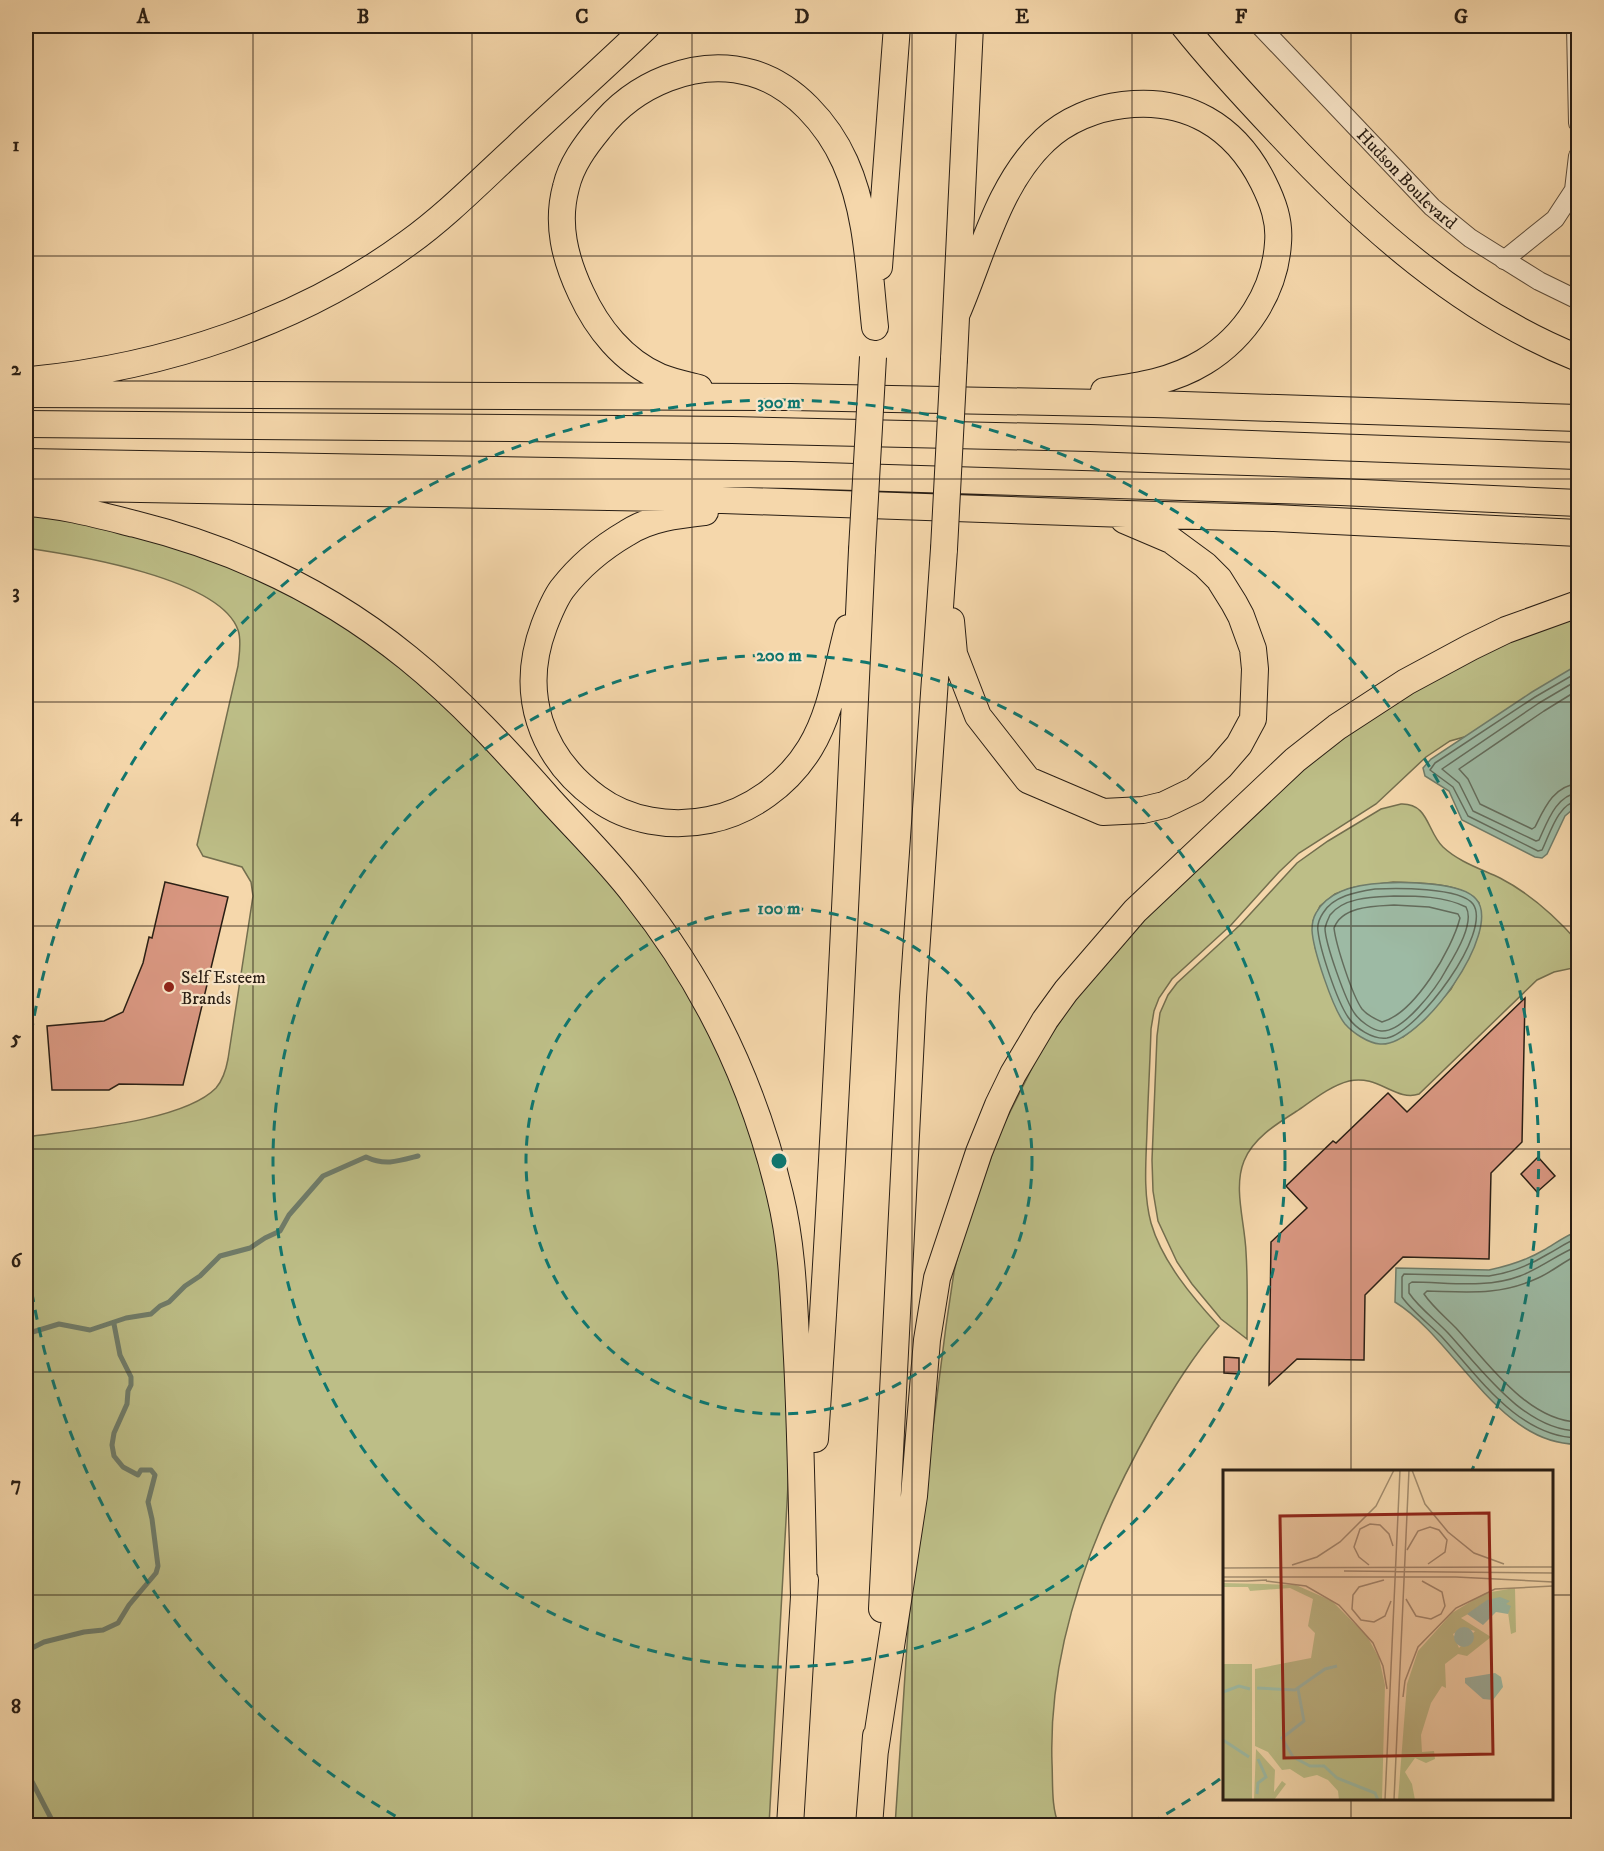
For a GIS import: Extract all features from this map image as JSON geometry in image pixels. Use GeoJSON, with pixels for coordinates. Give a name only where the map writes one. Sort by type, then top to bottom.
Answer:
{"type":"FeatureCollection","features":[{"type":"Feature","properties":{"kind":"highway"},"geometry":{"type":"LineString","coordinates":[[26,381],[95,373],[153,360],[213,342],[280,315],[354,279],[409,243],[458,201],[647,26]]}},
{"type":"Feature","properties":{"kind":"highway"},"geometry":{"type":"LineString","coordinates":[[790,1826],[832,1177],[873,357],[897,26]]}},
{"type":"Feature","properties":{"kind":"highway"},"geometry":{"type":"LineString","coordinates":[[869,1826],[913,1009],[944,549],[970,26]]}},
{"type":"Feature","properties":{"kind":"highway"},"geometry":{"type":"LineString","coordinates":[[1184,26],[1245,97],[1312,168],[1400,249],[1483,309],[1531,336],[1578,358]]}},
{"type":"Feature","properties":{"kind":"highway"},"geometry":{"type":"LineString","coordinates":[[728,397],[660,377],[624,353],[598,326],[568,264],[564,247],[562,210],[572,169],[587,143],[615,110],[648,87],[687,71],[726,69],[752,73],[767,79],[799,99],[813,112],[838,148],[858,196],[875,327]]}},
{"type":"Feature","properties":{"kind":"highway"},"geometry":{"type":"LineString","coordinates":[[957,313],[1004,199],[1034,152],[1058,130],[1086,114],[1101,109],[1148,103],[1175,106],[1192,112],[1218,126],[1240,144],[1271,197],[1277,217],[1278,243],[1265,297],[1240,331],[1232,341],[1203,362],[1162,381],[1036,401]]}},
{"type":"Feature","properties":{"kind":"highway"},"geometry":{"type":"LineString","coordinates":[[26,394],[728,397],[1036,401],[1578,418]]}},
{"type":"Feature","properties":{"kind":"highway"},"geometry":{"type":"LineString","coordinates":[[26,424],[732,430],[1090,438],[1578,456]]}},
{"type":"Feature","properties":{"kind":"highway"},"geometry":{"type":"LineString","coordinates":[[26,462],[790,474],[1341,492],[1578,503]]}},
{"type":"Feature","properties":{"kind":"highway"},"geometry":{"type":"LineString","coordinates":[[26,487],[789,502],[1274,518],[1578,533]]}},
{"type":"Feature","properties":{"kind":"highway"},"geometry":{"type":"LineString","coordinates":[[789,502],[671,516],[652,521],[628,532],[600,552],[571,578],[549,613],[540,635],[534,664],[533,685],[534,702],[544,732],[551,748],[573,778],[607,806],[628,815],[668,824],[721,818],[741,809],[778,786],[801,762],[819,730],[829,704],[860,586]]}},
{"type":"Feature","properties":{"kind":"highway"},"geometry":{"type":"LineString","coordinates":[[26,503],[72,509],[112,518],[205,544],[246,560],[304,588],[350,616],[409,659],[504,748],[603,857],[653,920],[697,985],[728,1043],[751,1098],[780,1197],[791,1257],[795,1320],[801,1434],[804,1597]]}},
{"type":"Feature","properties":{"kind":"highway"},"geometry":{"type":"LineString","coordinates":[[944,549],[954,654],[978,716],[1028,780],[1103,812],[1143,810],[1164,805],[1195,790],[1239,745],[1253,719],[1254,712],[1255,669],[1252,649],[1241,616],[1226,590],[1196,556],[1171,540],[1115,517],[1079,513]]}},
{"type":"Feature","properties":{"kind":"highway"},"geometry":{"type":"LineString","coordinates":[[874,1752],[914,1496],[927,1340],[937,1278],[979,1152],[998,1105],[1013,1074],[1045,1020],[1066,991],[1135,911],[1295,760],[1337,727],[1406,682],[1471,647],[1506,630],[1578,604]]}},
{"type":"Feature","properties":{"kind":"street","name":"Hudson Boulevard"},"geometry":{"type":"LineString","coordinates":[[1260,26],[1432,207],[1470,238],[1504,260],[1578,300]]}},
{"type":"Feature","properties":{"kind":"street"},"geometry":{"type":"LineString","coordinates":[[1576,26],[1578,123]]}},
{"type":"Feature","properties":{"kind":"street"},"geometry":{"type":"LineString","coordinates":[[1504,260],[1555,219],[1574,190],[1578,156]]}},
{"type":"Feature","properties":{"kind":"green space"},"geometry":{"type":"Polygon","coordinates":[[[26,513],[117,528],[249,573],[332,617],[434,692],[633,906],[713,1033],[766,1177],[784,1278],[790,1449],[769,1825],[26,1825],[26,1137],[154,1117],[200,1100],[216,1088],[224,1075],[228,1059],[253,896],[251,882],[242,867],[203,856],[197,845],[238,666],[240,643],[238,630],[226,612],[204,596],[176,583],[110,563],[26,548],[26,513]]]}},
{"type":"Feature","properties":{"kind":"green space"},"geometry":{"type":"Polygon","coordinates":[[[1578,612],[1578,705],[1450,741],[1426,757],[1376,804],[1299,853],[1231,925],[1172,979],[1159,998],[1151,1029],[1146,1165],[1148,1212],[1156,1237],[1170,1265],[1219,1326],[1176,1385],[1132,1462],[1094,1544],[1079,1587],[1058,1674],[1053,1718],[1053,1795],[1059,1825],[895,1826],[909,1615],[954,1272],[960,1247],[999,1134],[1042,1048],[1086,984],[1139,923],[1335,741],[1428,677],[1578,612]]]}},
{"type":"Feature","properties":{"kind":"green space"},"geometry":{"type":"Polygon","coordinates":[[[1401,804],[1417,808],[1438,841],[1449,852],[1511,884],[1542,906],[1578,942],[1578,967],[1554,972],[1537,980],[1419,1094],[1394,1092],[1369,1081],[1349,1081],[1315,1098],[1274,1126],[1253,1145],[1244,1161],[1240,1183],[1247,1263],[1247,1339],[1221,1319],[1192,1284],[1177,1262],[1158,1221],[1153,1191],[1152,1160],[1160,1013],[1168,995],[1177,983],[1240,925],[1297,863],[1381,809],[1401,804]],[[1393,882],[1355,887],[1335,894],[1320,906],[1313,921],[1315,947],[1332,998],[1343,1020],[1356,1033],[1403,1037],[1424,1020],[1451,989],[1479,932],[1479,903],[1472,896],[1451,887],[1393,882]]]}},
{"type":"Feature","properties":{"kind":"water"},"geometry":{"type":"Polygon","coordinates":[[[1578,666],[1578,805],[1565,816],[1547,854],[1542,858],[1535,857],[1462,820],[1449,791],[1425,776],[1423,768],[1431,759],[1532,692],[1578,666]]]}},
{"type":"Feature","properties":{"kind":"water"},"geometry":{"type":"Polygon","coordinates":[[[1384,883],[1433,884],[1459,889],[1476,899],[1482,914],[1478,935],[1468,960],[1454,985],[1416,1027],[1397,1040],[1380,1044],[1356,1034],[1340,1016],[1320,965],[1312,928],[1316,913],[1329,898],[1337,893],[1355,887],[1384,883]]]}},
{"type":"Feature","properties":{"kind":"water"},"geometry":{"type":"Polygon","coordinates":[[[1578,1231],[1578,1444],[1550,1440],[1525,1428],[1501,1410],[1438,1340],[1417,1319],[1395,1302],[1396,1268],[1489,1270],[1531,1257],[1578,1231]]]}},
{"type":"Feature","properties":{"kind":"building","name":"Self Esteem Brands"},"geometry":{"type":"Polygon","coordinates":[[[165,882],[228,897],[183,1085],[119,1084],[109,1090],[52,1090],[47,1026],[104,1021],[123,1012],[143,963],[149,937],[152,938],[165,882]]]}},
{"type":"Feature","properties":{"kind":"building"},"geometry":{"type":"Polygon","coordinates":[[[1525,998],[1522,1142],[1491,1173],[1489,1259],[1403,1257],[1365,1295],[1364,1360],[1297,1359],[1269,1385],[1271,1242],[1307,1208],[1286,1186],[1333,1141],[1336,1143],[1388,1093],[1407,1112],[1525,998]]]}},
{"type":"Feature","properties":{"kind":"building"},"geometry":{"type":"Polygon","coordinates":[[[1538,1157],[1555,1176],[1537,1192],[1521,1174],[1538,1157]]]}},
{"type":"Feature","properties":{"kind":"building"},"geometry":{"type":"Polygon","coordinates":[[[1224,1357],[1239,1358],[1239,1374],[1224,1373],[1224,1357]]]}},
{"type":"Feature","properties":{"kind":"waterway"},"geometry":{"type":"LineString","coordinates":[[26,1334],[59,1324],[90,1330],[126,1318],[151,1314],[200,1276],[220,1256],[250,1248],[280,1231],[289,1215],[323,1176],[366,1157],[386,1162],[418,1156]]}},
{"type":"Feature","properties":{"kind":"waterway"},"geometry":{"type":"LineString","coordinates":[[26,1651],[44,1642],[84,1632],[103,1630],[118,1623],[129,1605],[156,1573],[158,1566],[148,1502],[155,1475],[151,1470],[141,1470],[138,1475],[123,1467],[114,1456],[112,1445],[114,1433],[127,1404],[131,1385],[131,1377],[120,1355],[114,1324]]}},
{"type":"Feature","properties":{"kind":"waterway"},"geometry":{"type":"LineString","coordinates":[[26,1770],[55,1826]]}},
{"type":"Feature","properties":{"kind":"place","name":"Self Esteem Brands"},"geometry":{"type":"Point","coordinates":[169,987]}}]}
